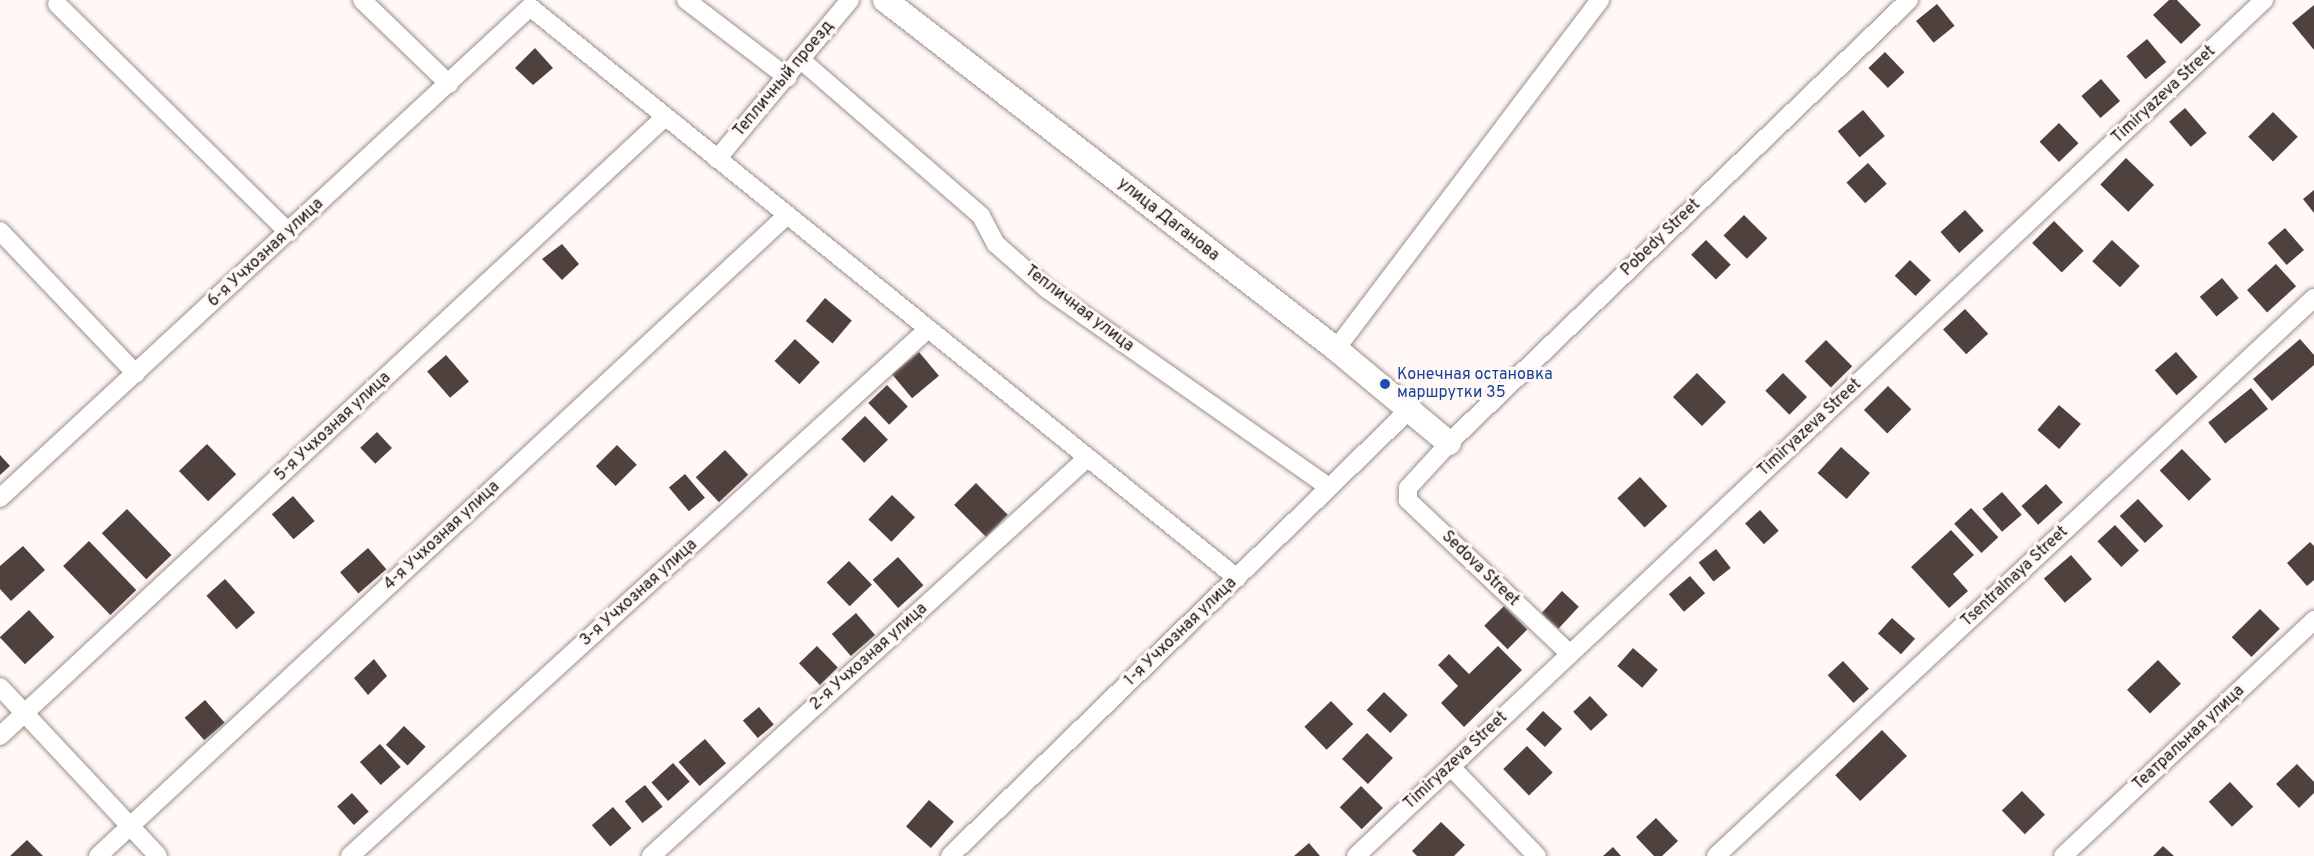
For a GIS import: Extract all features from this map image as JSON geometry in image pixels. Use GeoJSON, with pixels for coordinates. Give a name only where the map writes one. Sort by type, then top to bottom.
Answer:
{"type":"FeatureCollection","features":[{"type":"Feature","properties":{"kind":"main road","name":"улица Даганова"},"geometry":{"type":"LineString","coordinates":[[885,0],[1337,348]]}},
{"type":"Feature","properties":{"kind":"main road","name":"улица Даганова"},"geometry":{"type":"LineString","coordinates":[[892,0],[1337,348],[1451,441]]}},
{"type":"Feature","properties":{"kind":"street"},"geometry":{"type":"LineString","coordinates":[[362,0],[449,84]]}},
{"type":"Feature","properties":{"kind":"street"},"geometry":{"type":"LineString","coordinates":[[686,0],[788,78]]}},
{"type":"Feature","properties":{"kind":"street","name":"Тепличный проезд"},"geometry":{"type":"LineString","coordinates":[[717,159],[788,78],[800,59],[850,0]]}},
{"type":"Feature","properties":{"kind":"street"},"geometry":{"type":"LineString","coordinates":[[1337,348],[1600,0]]}},
{"type":"Feature","properties":{"kind":"street","name":"Pobedy Street"},"geometry":{"type":"LineString","coordinates":[[1416,478],[1451,441],[1909,0]]}},
{"type":"Feature","properties":{"kind":"street","name":"Timiryazeva Street"},"geometry":{"type":"LineString","coordinates":[[1356,856],[2264,0]]}},
{"type":"Feature","properties":{"kind":"street"},"geometry":{"type":"LineString","coordinates":[[57,4],[288,232]]}},
{"type":"Feature","properties":{"kind":"street","name":"6-я Учхозная улица"},"geometry":{"type":"LineString","coordinates":[[0,498],[530,8],[665,117]]}},
{"type":"Feature","properties":{"kind":"street","name":"Тепличная улица"},"geometry":{"type":"LineString","coordinates":[[800,59],[981,216],[996,244],[1047,289],[1327,486]]}},
{"type":"Feature","properties":{"kind":"street"},"geometry":{"type":"LineString","coordinates":[[665,117],[1237,578]]}},
{"type":"Feature","properties":{"kind":"street","name":"5-я Учхозная улица"},"geometry":{"type":"LineString","coordinates":[[0,736],[665,117]]}},
{"type":"Feature","properties":{"kind":"street","name":"4-я Учхозная улица"},"geometry":{"type":"LineString","coordinates":[[98,856],[787,215]]}},
{"type":"Feature","properties":{"kind":"street"},"geometry":{"type":"LineString","coordinates":[[0,231],[136,374]]}},
{"type":"Feature","properties":{"kind":"street","name":"Tsentralnaya Street"},"geometry":{"type":"LineString","coordinates":[[1716,856],[2314,298]]}},
{"type":"Feature","properties":{"kind":"street","name":"3-я Учхозная улица"},"geometry":{"type":"LineString","coordinates":[[350,856],[928,329]]}},
{"type":"Feature","properties":{"kind":"street","name":"1-я Учхозная улица"},"geometry":{"type":"LineString","coordinates":[[950,856],[1237,578],[1327,486],[1410,408]]}},
{"type":"Feature","properties":{"kind":"street","name":"2-я Учхозная улица"},"geometry":{"type":"LineString","coordinates":[[651,856],[1087,458]]}},
{"type":"Feature","properties":{"kind":"street","name":"Sedova Street"},"geometry":{"type":"LineString","coordinates":[[1416,478],[1408,488],[1408,500],[1570,654]]}},
{"type":"Feature","properties":{"kind":"street","name":"Театральная улица"},"geometry":{"type":"LineString","coordinates":[[2063,856],[2314,620]]}},
{"type":"Feature","properties":{"kind":"street"},"geometry":{"type":"LineString","coordinates":[[0,687],[158,856]]}},
{"type":"Feature","properties":{"kind":"street"},"geometry":{"type":"LineString","coordinates":[[1451,767],[1537,856]]}},
{"type":"Feature","properties":{"kind":"building"},"geometry":{"type":"Polygon","coordinates":[[[2169,0],[2177,0],[2201,25],[2181,44],[2153,15],[2169,0]]]}},
{"type":"Feature","properties":{"kind":"building"},"geometry":{"type":"Polygon","coordinates":[[[1937,4],[1955,26],[1934,43],[1916,21],[1937,4]]]}},
{"type":"Feature","properties":{"kind":"building"},"geometry":{"type":"Polygon","coordinates":[[[2314,5],[2314,50],[2292,23],[2314,5]]]}},
{"type":"Feature","properties":{"kind":"building"},"geometry":{"type":"Polygon","coordinates":[[[2147,39],[2166,62],[2146,79],[2126,56],[2147,39]]]}},
{"type":"Feature","properties":{"kind":"building"},"geometry":{"type":"Polygon","coordinates":[[[535,48],[553,68],[533,85],[515,68],[535,48]]]}},
{"type":"Feature","properties":{"kind":"building"},"geometry":{"type":"Polygon","coordinates":[[[1885,52],[1904,72],[1888,88],[1868,68],[1885,52]]]}},
{"type":"Feature","properties":{"kind":"building"},"geometry":{"type":"Polygon","coordinates":[[[2101,79],[2120,101],[2100,118],[2081,96],[2101,79]]]}},
{"type":"Feature","properties":{"kind":"building"},"geometry":{"type":"Polygon","coordinates":[[[2185,108],[2207,133],[2191,147],[2169,122],[2185,108]]]}},
{"type":"Feature","properties":{"kind":"building"},"geometry":{"type":"Polygon","coordinates":[[[1863,110],[1885,136],[1860,157],[1838,131],[1863,110]]]}},
{"type":"Feature","properties":{"kind":"building"},"geometry":{"type":"Polygon","coordinates":[[[2273,112],[2298,137],[2273,161],[2248,137],[2273,112]]]}},
{"type":"Feature","properties":{"kind":"building"},"geometry":{"type":"Polygon","coordinates":[[[2059,123],[2078,143],[2059,162],[2040,142],[2059,123]]]}},
{"type":"Feature","properties":{"kind":"building"},"geometry":{"type":"Polygon","coordinates":[[[2126,158],[2154,185],[2128,212],[2100,185],[2126,158]]]}},
{"type":"Feature","properties":{"kind":"building"},"geometry":{"type":"Polygon","coordinates":[[[1868,163],[1887,184],[1865,203],[1846,182],[1868,163]]]}},
{"type":"Feature","properties":{"kind":"building"},"geometry":{"type":"Polygon","coordinates":[[[2314,190],[2314,213],[2303,199],[2314,190]]]}},
{"type":"Feature","properties":{"kind":"building"},"geometry":{"type":"Polygon","coordinates":[[[1965,210],[1984,231],[1959,253],[1940,232],[1965,210]]]}},
{"type":"Feature","properties":{"kind":"building"},"geometry":{"type":"Polygon","coordinates":[[[1744,215],[1767,238],[1747,259],[1723,236],[1744,215]]]}},
{"type":"Feature","properties":{"kind":"building"},"geometry":{"type":"Polygon","coordinates":[[[2054,221],[2084,251],[2062,273],[2032,243],[2054,221]]]}},
{"type":"Feature","properties":{"kind":"building"},"geometry":{"type":"Polygon","coordinates":[[[2285,228],[2304,250],[2287,265],[2268,243],[2285,228]]]}},
{"type":"Feature","properties":{"kind":"building"},"geometry":{"type":"Polygon","coordinates":[[[1706,240],[1731,265],[1716,280],[1691,255],[1706,240]]]}},
{"type":"Feature","properties":{"kind":"building"},"geometry":{"type":"Polygon","coordinates":[[[2112,240],[2140,266],[2120,287],[2092,261],[2112,240]]]}},
{"type":"Feature","properties":{"kind":"building"},"geometry":{"type":"Polygon","coordinates":[[[562,244],[579,264],[562,280],[542,259],[562,244]]]}},
{"type":"Feature","properties":{"kind":"building"},"geometry":{"type":"Polygon","coordinates":[[[1910,260],[1931,280],[1916,296],[1895,276],[1910,260]]]}},
{"type":"Feature","properties":{"kind":"building"},"geometry":{"type":"Polygon","coordinates":[[[2276,264],[2296,286],[2267,312],[2247,290],[2276,264]]]}},
{"type":"Feature","properties":{"kind":"building"},"geometry":{"type":"Polygon","coordinates":[[[2222,278],[2239,298],[2216,317],[2200,297],[2222,278]]]}},
{"type":"Feature","properties":{"kind":"building"},"geometry":{"type":"Polygon","coordinates":[[[825,298],[852,320],[833,343],[806,321],[825,298]]]}},
{"type":"Feature","properties":{"kind":"building"},"geometry":{"type":"Polygon","coordinates":[[[1965,309],[1988,334],[1966,354],[1943,329],[1965,309]]]}},
{"type":"Feature","properties":{"kind":"building"},"geometry":{"type":"Polygon","coordinates":[[[795,339],[820,362],[799,384],[775,361],[795,339]]]}},
{"type":"Feature","properties":{"kind":"building"},"geometry":{"type":"Polygon","coordinates":[[[2300,339],[2314,355],[2314,365],[2272,401],[2253,379],[2300,339]]]}},
{"type":"Feature","properties":{"kind":"building"},"geometry":{"type":"Polygon","coordinates":[[[1826,340],[1852,366],[1831,387],[1805,361],[1826,340]]]}},
{"type":"Feature","properties":{"kind":"building"},"geometry":{"type":"Polygon","coordinates":[[[919,352],[939,376],[912,398],[892,374],[919,352]]]}},
{"type":"Feature","properties":{"kind":"building"},"geometry":{"type":"Polygon","coordinates":[[[2176,352],[2198,377],[2177,395],[2155,370],[2176,352]]]}},
{"type":"Feature","properties":{"kind":"building"},"geometry":{"type":"Polygon","coordinates":[[[446,355],[469,381],[450,398],[427,371],[446,355]]]}},
{"type":"Feature","properties":{"kind":"building"},"geometry":{"type":"Polygon","coordinates":[[[1697,373],[1726,402],[1702,426],[1673,397],[1697,373]]]}},
{"type":"Feature","properties":{"kind":"building"},"geometry":{"type":"Polygon","coordinates":[[[1783,373],[1807,397],[1789,415],[1765,391],[1783,373]]]}},
{"type":"Feature","properties":{"kind":"building"},"geometry":{"type":"Polygon","coordinates":[[[887,385],[908,407],[889,425],[868,403],[887,385]]]}},
{"type":"Feature","properties":{"kind":"building"},"geometry":{"type":"Polygon","coordinates":[[[1888,386],[1911,409],[1887,433],[1864,410],[1888,386]]]}},
{"type":"Feature","properties":{"kind":"building"},"geometry":{"type":"Polygon","coordinates":[[[2251,388],[2268,409],[2225,444],[2208,423],[2251,388]]]}},
{"type":"Feature","properties":{"kind":"building"},"geometry":{"type":"Polygon","coordinates":[[[2059,405],[2081,424],[2059,449],[2037,430],[2059,405]]]}},
{"type":"Feature","properties":{"kind":"building"},"geometry":{"type":"Polygon","coordinates":[[[865,416],[888,440],[864,463],[841,439],[865,416]]]}},
{"type":"Feature","properties":{"kind":"building"},"geometry":{"type":"Polygon","coordinates":[[[377,432],[392,448],[375,464],[360,448],[377,432]]]}},
{"type":"Feature","properties":{"kind":"building"},"geometry":{"type":"Polygon","coordinates":[[[207,444],[236,474],[208,501],[179,471],[207,444]]]}},
{"type":"Feature","properties":{"kind":"building"},"geometry":{"type":"Polygon","coordinates":[[[617,445],[637,465],[616,486],[596,466],[617,445]]]}},
{"type":"Feature","properties":{"kind":"building"},"geometry":{"type":"Polygon","coordinates":[[[1841,447],[1870,473],[1847,499],[1818,473],[1841,447]]]}},
{"type":"Feature","properties":{"kind":"building"},"geometry":{"type":"Polygon","coordinates":[[[2182,449],[2211,479],[2189,501],[2160,471],[2182,449]]]}},
{"type":"Feature","properties":{"kind":"building"},"geometry":{"type":"Polygon","coordinates":[[[725,450],[748,475],[719,502],[696,477],[725,450]]]}},
{"type":"Feature","properties":{"kind":"building"},"geometry":{"type":"Polygon","coordinates":[[[0,455],[10,466],[0,475],[0,455]]]}},
{"type":"Feature","properties":{"kind":"building"},"geometry":{"type":"Polygon","coordinates":[[[685,474],[705,498],[689,511],[669,487],[685,474]]]}},
{"type":"Feature","properties":{"kind":"building"},"geometry":{"type":"Polygon","coordinates":[[[1640,477],[1667,506],[1645,527],[1617,498],[1640,477]]]}},
{"type":"Feature","properties":{"kind":"building"},"geometry":{"type":"Polygon","coordinates":[[[976,483],[1008,515],[986,537],[954,505],[976,483]]]}},
{"type":"Feature","properties":{"kind":"building"},"geometry":{"type":"Polygon","coordinates":[[[2046,484],[2063,503],[2038,525],[2021,506],[2046,484]]]}},
{"type":"Feature","properties":{"kind":"building"},"geometry":{"type":"Polygon","coordinates":[[[2002,492],[2022,515],[2002,532],[1982,509],[2002,492]]]}},
{"type":"Feature","properties":{"kind":"building"},"geometry":{"type":"Polygon","coordinates":[[[892,495],[915,517],[891,542],[868,519],[892,495]]]}},
{"type":"Feature","properties":{"kind":"building"},"geometry":{"type":"Polygon","coordinates":[[[293,496],[315,521],[294,539],[272,514],[293,496]]]}},
{"type":"Feature","properties":{"kind":"building"},"geometry":{"type":"Polygon","coordinates":[[[2138,499],[2163,526],[2145,543],[2120,516],[2138,499]]]}},
{"type":"Feature","properties":{"kind":"building"},"geometry":{"type":"Polygon","coordinates":[[[1971,508],[1998,537],[1981,553],[1954,524],[1971,508]]]}},
{"type":"Feature","properties":{"kind":"building"},"geometry":{"type":"Polygon","coordinates":[[[127,509],[171,555],[146,579],[102,533],[127,509]]]}},
{"type":"Feature","properties":{"kind":"building"},"geometry":{"type":"Polygon","coordinates":[[[1760,510],[1779,531],[1764,544],[1745,523],[1760,510]]]}},
{"type":"Feature","properties":{"kind":"building"},"geometry":{"type":"Polygon","coordinates":[[[2115,525],[2139,551],[2121,567],[2097,541],[2115,525]]]}},
{"type":"Feature","properties":{"kind":"building"},"geometry":{"type":"Polygon","coordinates":[[[1951,530],[1974,555],[1953,574],[1968,591],[1949,608],[1911,567],[1951,530]]]}},
{"type":"Feature","properties":{"kind":"building"},"geometry":{"type":"Polygon","coordinates":[[[89,541],[136,590],[110,615],[63,566],[89,541]]]}},
{"type":"Feature","properties":{"kind":"building"},"geometry":{"type":"Polygon","coordinates":[[[2310,542],[2314,546],[2314,580],[2307,586],[2287,563],[2310,542]]]}},
{"type":"Feature","properties":{"kind":"building"},"geometry":{"type":"Polygon","coordinates":[[[23,546],[45,570],[11,601],[0,589],[0,566],[23,546]]]}},
{"type":"Feature","properties":{"kind":"building"},"geometry":{"type":"Polygon","coordinates":[[[368,548],[386,569],[358,593],[340,572],[368,548]]]}},
{"type":"Feature","properties":{"kind":"building"},"geometry":{"type":"Polygon","coordinates":[[[1716,549],[1731,568],[1713,581],[1699,563],[1716,549]]]}},
{"type":"Feature","properties":{"kind":"building"},"geometry":{"type":"Polygon","coordinates":[[[2071,555],[2092,579],[2065,603],[2044,579],[2071,555]]]}},
{"type":"Feature","properties":{"kind":"building"},"geometry":{"type":"Polygon","coordinates":[[[898,557],[923,585],[898,608],[873,580],[898,557]]]}},
{"type":"Feature","properties":{"kind":"building"},"geometry":{"type":"Polygon","coordinates":[[[849,561],[872,585],[850,606],[827,583],[849,561]]]}},
{"type":"Feature","properties":{"kind":"building"},"geometry":{"type":"Polygon","coordinates":[[[1690,576],[1705,593],[1684,612],[1669,594],[1690,576]]]}},
{"type":"Feature","properties":{"kind":"building"},"geometry":{"type":"Polygon","coordinates":[[[225,579],[255,612],[237,629],[206,596],[225,579]]]}},
{"type":"Feature","properties":{"kind":"building"},"geometry":{"type":"Polygon","coordinates":[[[1562,591],[1579,607],[1558,629],[1542,613],[1562,591]]]}},
{"type":"Feature","properties":{"kind":"building"},"geometry":{"type":"Polygon","coordinates":[[[1504,606],[1527,629],[1508,649],[1484,626],[1504,606]]]}},
{"type":"Feature","properties":{"kind":"building"},"geometry":{"type":"Polygon","coordinates":[[[2260,609],[2280,629],[2252,657],[2232,637],[2260,609]]]}},
{"type":"Feature","properties":{"kind":"building"},"geometry":{"type":"Polygon","coordinates":[[[29,610],[54,637],[25,664],[0,637],[29,610]]]}},
{"type":"Feature","properties":{"kind":"building"},"geometry":{"type":"Polygon","coordinates":[[[856,613],[875,635],[851,656],[832,634],[856,613]]]}},
{"type":"Feature","properties":{"kind":"building"},"geometry":{"type":"Polygon","coordinates":[[[1892,618],[1915,639],[1901,654],[1878,634],[1892,618]]]}},
{"type":"Feature","properties":{"kind":"building"},"geometry":{"type":"Polygon","coordinates":[[[817,646],[838,668],[820,685],[799,663],[817,646]]]}},
{"type":"Feature","properties":{"kind":"building"},"geometry":{"type":"Polygon","coordinates":[[[1498,646],[1522,670],[1464,727],[1441,703],[1458,686],[1438,665],[1449,654],[1469,674],[1498,646]]]}},
{"type":"Feature","properties":{"kind":"building"},"geometry":{"type":"Polygon","coordinates":[[[1633,648],[1658,670],[1642,688],[1617,666],[1633,648]]]}},
{"type":"Feature","properties":{"kind":"building"},"geometry":{"type":"Polygon","coordinates":[[[374,659],[387,676],[368,695],[354,678],[374,659]]]}},
{"type":"Feature","properties":{"kind":"building"},"geometry":{"type":"Polygon","coordinates":[[[2158,660],[2181,684],[2150,714],[2127,690],[2158,660]]]}},
{"type":"Feature","properties":{"kind":"building"},"geometry":{"type":"Polygon","coordinates":[[[1843,661],[1869,689],[1854,703],[1828,675],[1843,661]]]}},
{"type":"Feature","properties":{"kind":"building"},"geometry":{"type":"Polygon","coordinates":[[[1384,692],[1408,715],[1390,733],[1367,710],[1384,692]]]}},
{"type":"Feature","properties":{"kind":"building"},"geometry":{"type":"Polygon","coordinates":[[[1590,696],[1608,715],[1591,731],[1573,712],[1590,696]]]}},
{"type":"Feature","properties":{"kind":"building"},"geometry":{"type":"Polygon","coordinates":[[[205,700],[225,723],[204,740],[185,718],[205,700]]]}},
{"type":"Feature","properties":{"kind":"building"},"geometry":{"type":"Polygon","coordinates":[[[1331,701],[1353,724],[1327,750],[1304,727],[1331,701]]]}},
{"type":"Feature","properties":{"kind":"building"},"geometry":{"type":"Polygon","coordinates":[[[759,707],[774,725],[758,738],[743,720],[759,707]]]}},
{"type":"Feature","properties":{"kind":"building"},"geometry":{"type":"Polygon","coordinates":[[[1543,711],[1562,729],[1545,747],[1526,729],[1543,711]]]}},
{"type":"Feature","properties":{"kind":"building"},"geometry":{"type":"Polygon","coordinates":[[[404,726],[426,747],[408,766],[386,745],[404,726]]]}},
{"type":"Feature","properties":{"kind":"building"},"geometry":{"type":"Polygon","coordinates":[[[1882,730],[1907,756],[1860,801],[1835,775],[1882,730]]]}},
{"type":"Feature","properties":{"kind":"building"},"geometry":{"type":"Polygon","coordinates":[[[1367,733],[1393,758],[1368,784],[1342,759],[1367,733]]]}},
{"type":"Feature","properties":{"kind":"building"},"geometry":{"type":"Polygon","coordinates":[[[705,739],[726,763],[700,786],[679,762],[705,739]]]}},
{"type":"Feature","properties":{"kind":"building"},"geometry":{"type":"Polygon","coordinates":[[[380,744],[401,767],[381,785],[360,762],[380,744]]]}},
{"type":"Feature","properties":{"kind":"building"},"geometry":{"type":"Polygon","coordinates":[[[1527,746],[1553,773],[1529,796],[1503,769],[1527,746]]]}},
{"type":"Feature","properties":{"kind":"building"},"geometry":{"type":"Polygon","coordinates":[[[673,763],[690,782],[668,801],[651,782],[673,763]]]}},
{"type":"Feature","properties":{"kind":"building"},"geometry":{"type":"Polygon","coordinates":[[[2297,764],[2314,782],[2314,793],[2299,808],[2276,784],[2297,764]]]}},
{"type":"Feature","properties":{"kind":"building"},"geometry":{"type":"Polygon","coordinates":[[[2230,782],[2253,807],[2232,827],[2209,802],[2230,782]]]}},
{"type":"Feature","properties":{"kind":"building"},"geometry":{"type":"Polygon","coordinates":[[[645,785],[663,807],[642,823],[625,801],[645,785]]]}},
{"type":"Feature","properties":{"kind":"building"},"geometry":{"type":"Polygon","coordinates":[[[1361,786],[1383,808],[1362,829],[1340,807],[1361,786]]]}},
{"type":"Feature","properties":{"kind":"building"},"geometry":{"type":"Polygon","coordinates":[[[2022,791],[2045,815],[2025,834],[2002,810],[2022,791]]]}},
{"type":"Feature","properties":{"kind":"building"},"geometry":{"type":"Polygon","coordinates":[[[352,793],[369,812],[354,825],[337,806],[352,793]]]}},
{"type":"Feature","properties":{"kind":"building"},"geometry":{"type":"Polygon","coordinates":[[[929,800],[954,822],[931,848],[906,826],[929,800]]]}},
{"type":"Feature","properties":{"kind":"building"},"geometry":{"type":"Polygon","coordinates":[[[613,807],[631,828],[610,847],[592,825],[613,807]]]}},
{"type":"Feature","properties":{"kind":"building"},"geometry":{"type":"Polygon","coordinates":[[[1656,818],[1678,841],[1662,856],[1654,856],[1636,837],[1656,818]]]}},
{"type":"Feature","properties":{"kind":"building"},"geometry":{"type":"Polygon","coordinates":[[[1441,822],[1465,845],[1454,856],[1417,856],[1412,851],[1441,822]]]}},
{"type":"Feature","properties":{"kind":"building"},"geometry":{"type":"Polygon","coordinates":[[[27,840],[43,856],[10,856],[27,840]]]}},
{"type":"Feature","properties":{"kind":"building"},"geometry":{"type":"Polygon","coordinates":[[[1309,843],[1320,856],[1294,856],[1309,843]]]}},
{"type":"Feature","properties":{"kind":"building"},"geometry":{"type":"Polygon","coordinates":[[[2163,846],[2174,856],[2153,856],[2163,846]]]}},
{"type":"Feature","properties":{"kind":"building"},"geometry":{"type":"Polygon","coordinates":[[[1613,847],[1621,856],[1603,856],[1613,847]]]}},
{"type":"Feature","properties":{"kind":"place","name":"Конечная остановка маршрутки 35"},"geometry":{"type":"Point","coordinates":[1385,384]}}]}
